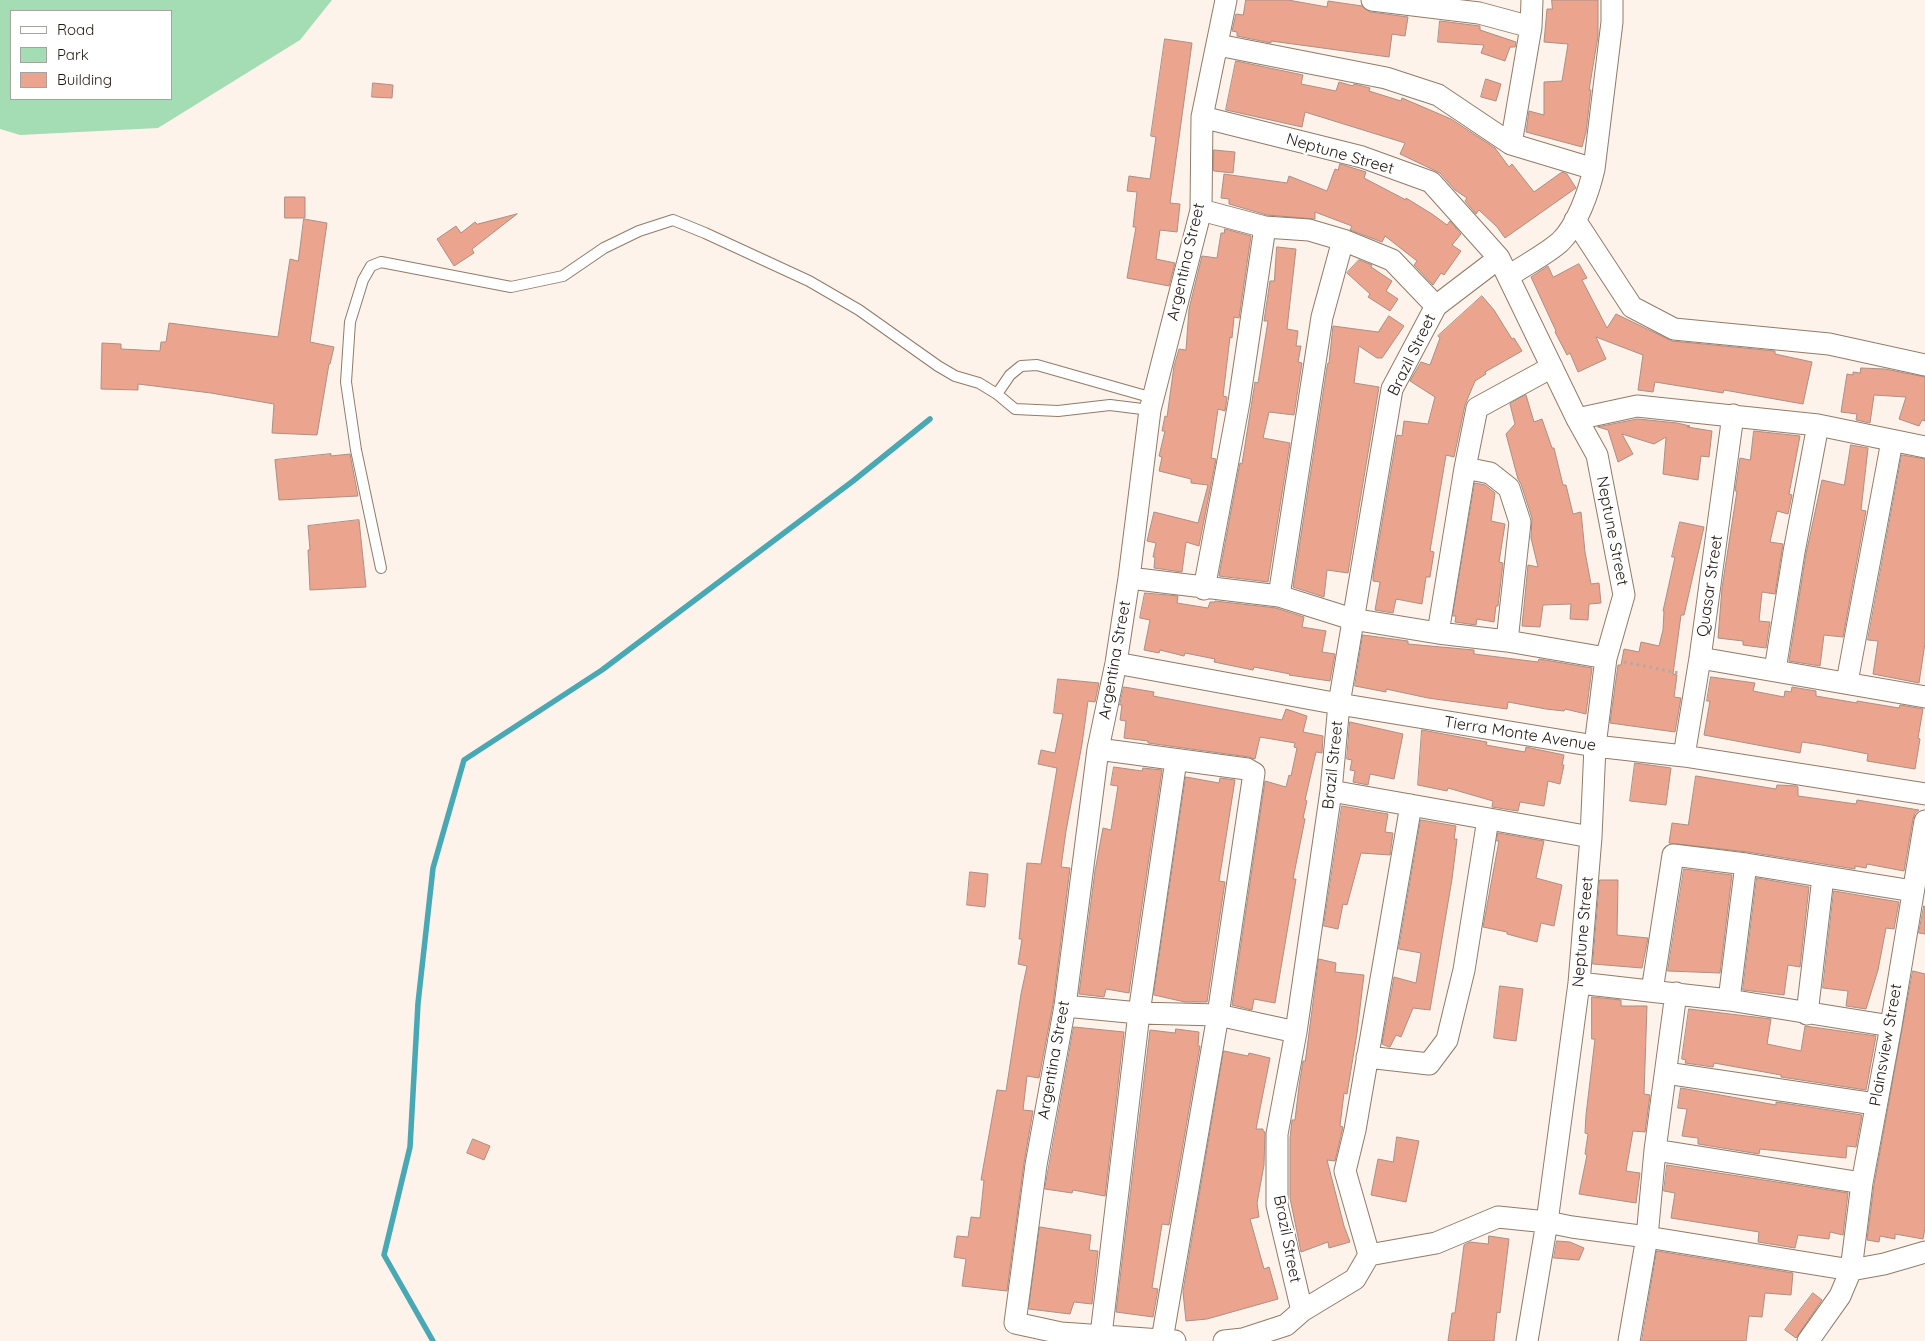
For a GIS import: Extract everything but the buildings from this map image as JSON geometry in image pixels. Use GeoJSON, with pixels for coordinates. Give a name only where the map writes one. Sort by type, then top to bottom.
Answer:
{"type":"FeatureCollection","features":[{"type":"Feature","properties":{"kind":"street","name":"Argentina Street"},"geometry":{"type":"LineString","coordinates":[[1060,1337],[1015,1323],[1036,1165],[1065,1006],[1098,749],[1116,663],[1130,578],[1151,404],[1201,210],[1202,117],[1226,0]]}},
{"type":"Feature","properties":{"kind":"street"},"geometry":{"type":"LineString","coordinates":[[1372,0],[1479,13],[1531,27]]}},
{"type":"Feature","properties":{"kind":"street"},"geometry":{"type":"LineString","coordinates":[[1511,144],[1531,27],[1532,0]]}},
{"type":"Feature","properties":{"kind":"street","name":"Brazil Street"},"geometry":{"type":"LineString","coordinates":[[1302,1311],[1277,1205],[1277,1134],[1296,1032],[1331,791],[1338,704],[1392,389],[1436,306],[1504,267],[1560,241],[1575,220],[1588,191],[1594,169],[1612,22],[1612,0]]}},
{"type":"Feature","properties":{"kind":"street"},"geometry":{"type":"LineString","coordinates":[[1218,45],[1386,78],[1438,95],[1511,144],[1594,169]]}},
{"type":"Feature","properties":{"kind":"street","name":"Neptune Street"},"geometry":{"type":"LineString","coordinates":[[1202,117],[1362,157],[1431,182],[1504,267],[1577,419],[1597,455],[1624,595],[1606,658],[1595,746],[1591,836],[1580,983],[1547,1222],[1526,1341]]}},
{"type":"Feature","properties":{"kind":"street"},"geometry":{"type":"LineString","coordinates":[[1201,210],[1265,227],[1309,230],[1343,240],[1392,260],[1436,306]]}},
{"type":"Feature","properties":{"kind":"street"},"geometry":{"type":"LineString","coordinates":[[1575,220],[1632,307],[1674,329],[1829,344],[1925,365]]}},
{"type":"Feature","properties":{"kind":"street"},"geometry":{"type":"LineString","coordinates":[[1204,589],[1239,402],[1265,227]]}},
{"type":"Feature","properties":{"kind":"street"},"geometry":{"type":"LineString","coordinates":[[1279,596],[1322,317],[1343,240]]}},
{"type":"Feature","properties":{"kind":"street"},"geometry":{"type":"LineString","coordinates":[[1438,633],[1465,468],[1477,408],[1552,367]]}},
{"type":"Feature","properties":{"kind":"street"},"geometry":{"type":"LineString","coordinates":[[1577,419],[1637,406],[1818,425],[1925,447]]}},
{"type":"Feature","properties":{"kind":"street","name":"Quasar Street"},"geometry":{"type":"LineString","coordinates":[[1684,756],[1733,415]]}},
{"type":"Feature","properties":{"kind":"street"},"geometry":{"type":"LineString","coordinates":[[1775,670],[1794,552],[1818,425]]}},
{"type":"Feature","properties":{"kind":"street"},"geometry":{"type":"LineString","coordinates":[[1847,682],[1892,441]]}},
{"type":"Feature","properties":{"kind":"street"},"geometry":{"type":"LineString","coordinates":[[1465,468],[1490,473],[1508,488],[1520,522],[1507,640]]}},
{"type":"Feature","properties":{"kind":"street"},"geometry":{"type":"LineString","coordinates":[[1130,578],[1204,589],[1279,596],[1352,619],[1438,633],[1507,640],[1606,658]]}},
{"type":"Feature","properties":{"kind":"street","name":"Tierra Monte Avenue"},"geometry":{"type":"LineString","coordinates":[[1116,663],[1338,704],[1595,746],[1684,756],[1925,794]]}},
{"type":"Feature","properties":{"kind":"street"},"geometry":{"type":"LineString","coordinates":[[1698,667],[1775,670],[1925,697]]}},
{"type":"Feature","properties":{"kind":"street"},"geometry":{"type":"LineString","coordinates":[[1060,1337],[1101,1335],[1168,1341],[1254,773],[1247,769],[1098,749]]}},
{"type":"Feature","properties":{"kind":"street"},"geometry":{"type":"LineString","coordinates":[[1101,1335],[1139,1013],[1176,760]]}},
{"type":"Feature","properties":{"kind":"street"},"geometry":{"type":"LineString","coordinates":[[1331,791],[1591,836]]}},
{"type":"Feature","properties":{"kind":"street"},"geometry":{"type":"LineString","coordinates":[[1237,1340],[1286,1325],[1302,1311],[1355,1279],[1369,1255],[1345,1171],[1355,1130],[1411,805]]}},
{"type":"Feature","properties":{"kind":"street"},"geometry":{"type":"LineString","coordinates":[[1367,1057],[1429,1064],[1447,1040],[1464,970],[1488,819]]}},
{"type":"Feature","properties":{"kind":"street","name":"Plainsview Street"},"geometry":{"type":"LineString","coordinates":[[1808,1341],[1840,1296],[1851,1270],[1862,1183],[1891,1026],[1925,821]]}},
{"type":"Feature","properties":{"kind":"street"},"geometry":{"type":"LineString","coordinates":[[1652,991],[1673,855],[1746,864],[1913,891]]}},
{"type":"Feature","properties":{"kind":"street"},"geometry":{"type":"LineString","coordinates":[[1729,1000],[1746,864]]}},
{"type":"Feature","properties":{"kind":"street"},"geometry":{"type":"LineString","coordinates":[[1807,1014],[1823,877]]}},
{"type":"Feature","properties":{"kind":"street"},"geometry":{"type":"LineString","coordinates":[[1580,983],[1729,1000],[1891,1026]]}},
{"type":"Feature","properties":{"kind":"street"},"geometry":{"type":"LineString","coordinates":[[1629,1341],[1647,1237],[1655,1150],[1676,994]]}},
{"type":"Feature","properties":{"kind":"street"},"geometry":{"type":"LineString","coordinates":[[1065,1006],[1139,1013],[1218,1015],[1296,1032]]}},
{"type":"Feature","properties":{"kind":"street"},"geometry":{"type":"LineString","coordinates":[[1666,1073],[1876,1104]]}},
{"type":"Feature","properties":{"kind":"street"},"geometry":{"type":"LineString","coordinates":[[1655,1150],[1862,1183]]}},
{"type":"Feature","properties":{"kind":"street"},"geometry":{"type":"LineString","coordinates":[[1369,1255],[1436,1242],[1498,1217],[1547,1222],[1647,1237],[1851,1270],[1884,1264],[1925,1252]]}},
{"type":"Feature","properties":{"kind":"lane"},"geometry":{"type":"LineString","coordinates":[[381,568],[356,450],[346,382],[350,322],[363,280],[371,266],[381,262],[511,287],[563,276],[604,248],[639,232],[673,220],[809,282],[859,310],[938,366],[955,376],[979,383],[997,394],[1015,409],[1058,412],[1110,405],[1151,404]]}},
{"type":"Feature","properties":{"kind":"lane"},"geometry":{"type":"LineString","coordinates":[[997,394],[1010,375],[1021,366],[1037,365],[1151,404]]}},
{"type":"Feature","properties":{"kind":"path"},"geometry":{"type":"LineString","coordinates":[[1606,658],[1698,667]]}},
{"type":"Feature","properties":{"kind":"green space"},"geometry":{"type":"Polygon","coordinates":[[[0,0],[332,0],[300,40],[158,128],[20,135],[0,129],[0,0]]]}},
{"type":"Feature","properties":{"kind":"waterway"},"geometry":{"type":"LineString","coordinates":[[433,1341],[384,1255],[410,1147],[418,1003],[433,868],[464,760],[602,670],[853,481],[930,419]]}}]}
